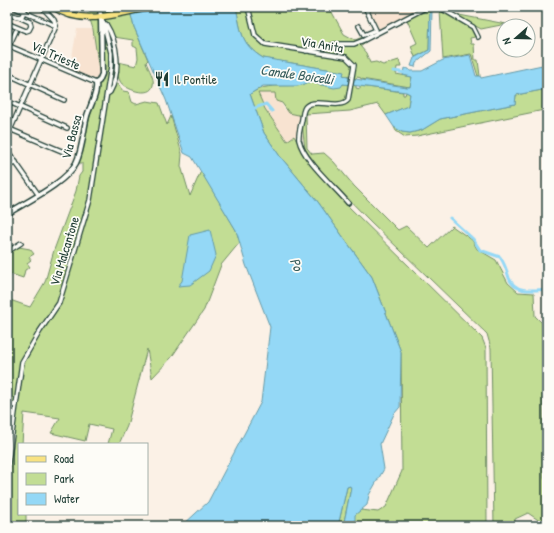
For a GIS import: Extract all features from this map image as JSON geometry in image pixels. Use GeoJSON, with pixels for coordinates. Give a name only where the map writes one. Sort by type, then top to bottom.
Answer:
{"type":"FeatureCollection","features":[{"type":"Feature","properties":{"kind":"main road"},"geometry":{"type":"LineString","coordinates":[[54,7],[74,17],[89,18],[101,18],[108,15],[150,7]]}},
{"type":"Feature","properties":{"kind":"street"},"geometry":{"type":"LineString","coordinates":[[13,7],[22,16],[31,23],[31,28],[27,32],[17,29],[9,24],[7,19],[11,15],[22,16],[56,26]]}},
{"type":"Feature","properties":{"kind":"street"},"geometry":{"type":"LineString","coordinates":[[22,16],[26,7]]}},
{"type":"Feature","properties":{"kind":"street"},"geometry":{"type":"LineString","coordinates":[[7,137],[9,129],[56,26],[54,20],[42,7]]}},
{"type":"Feature","properties":{"kind":"street","name":"Via Anita"},"geometry":{"type":"LineString","coordinates":[[248,7],[255,35],[260,41],[267,45],[348,58],[354,65],[350,97],[345,103],[312,103],[305,107],[299,135],[300,143],[310,160],[348,203]]}},
{"type":"Feature","properties":{"kind":"street"},"geometry":{"type":"LineString","coordinates":[[365,7],[377,32]]}},
{"type":"Feature","properties":{"kind":"street"},"geometry":{"type":"LineString","coordinates":[[306,51],[310,48],[324,48],[334,44],[354,44],[427,7]]}},
{"type":"Feature","properties":{"kind":"street"},"geometry":{"type":"LineString","coordinates":[[439,7],[473,27],[478,36]]}},
{"type":"Feature","properties":{"kind":"street"},"geometry":{"type":"LineString","coordinates":[[100,8],[102,25]]}},
{"type":"Feature","properties":{"kind":"street","name":"Via Malcantone"},"geometry":{"type":"LineString","coordinates":[[102,25],[106,24],[110,32],[116,60],[115,80],[110,92],[107,94]]}},
{"type":"Feature","properties":{"kind":"street","name":"Via Malcantone"},"geometry":{"type":"LineString","coordinates":[[7,470],[22,362],[40,330],[59,303],[90,200],[112,61],[105,29],[102,25]]}},
{"type":"Feature","properties":{"kind":"street","name":"Via Bassa"},"geometry":{"type":"LineString","coordinates":[[7,214],[60,180],[76,163],[86,122],[97,89],[96,83],[99,81],[102,72],[100,35],[102,25]]}},
{"type":"Feature","properties":{"kind":"street"},"geometry":{"type":"LineString","coordinates":[[360,26],[364,35],[377,32]]}},
{"type":"Feature","properties":{"kind":"street"},"geometry":{"type":"LineString","coordinates":[[7,50],[8,45],[17,29]]}},
{"type":"Feature","properties":{"kind":"street"},"geometry":{"type":"LineString","coordinates":[[100,35],[105,29]]}},
{"type":"Feature","properties":{"kind":"street","name":"Via Trieste"},"geometry":{"type":"LineString","coordinates":[[8,45],[96,83]]}},
{"type":"Feature","properties":{"kind":"street"},"geometry":{"type":"LineString","coordinates":[[7,74],[64,100]]}},
{"type":"Feature","properties":{"kind":"street"},"geometry":{"type":"LineString","coordinates":[[7,101],[67,128]]}},
{"type":"Feature","properties":{"kind":"street"},"geometry":{"type":"LineString","coordinates":[[9,129],[64,152]]}},
{"type":"Feature","properties":{"kind":"street"},"geometry":{"type":"LineString","coordinates":[[7,150],[38,194]]}},
{"type":"Feature","properties":{"kind":"street"},"geometry":{"type":"LineString","coordinates":[[7,167],[16,162]]}},
{"type":"Feature","properties":{"kind":"street"},"geometry":{"type":"LineString","coordinates":[[7,252],[21,243]]}},
{"type":"Feature","properties":{"kind":"street"},"geometry":{"type":"LineString","coordinates":[[7,409],[16,404]]}},
{"type":"Feature","properties":{"kind":"shaded area"},"geometry":{"type":"Polygon","coordinates":[[[368,7],[425,7],[379,29],[368,7]]]}},
{"type":"Feature","properties":{"kind":"shaded area"},"geometry":{"type":"Polygon","coordinates":[[[77,29],[93,29],[100,77],[93,80],[74,71],[76,65],[71,62],[77,29]]]}},
{"type":"Feature","properties":{"kind":"shaded area"},"geometry":{"type":"Polygon","coordinates":[[[258,93],[275,93],[285,110],[306,114],[302,123],[303,139],[294,136],[287,141],[265,109],[258,93]]]}},
{"type":"Feature","properties":{"kind":"green space"},"geometry":{"type":"Polygon","coordinates":[[[86,7],[108,7],[112,17],[121,15],[119,7],[129,7],[134,27],[148,60],[146,62],[152,77],[153,85],[151,89],[142,92],[126,87],[122,84],[118,77],[118,62],[136,66],[138,58],[137,48],[133,46],[133,40],[114,37],[115,72],[109,95],[116,84],[118,84],[123,91],[129,92],[132,102],[136,104],[147,101],[159,103],[167,125],[171,116],[182,154],[181,166],[190,196],[201,171],[236,230],[240,242],[221,265],[204,310],[171,358],[152,378],[147,349],[127,426],[119,443],[108,443],[112,429],[89,424],[85,441],[51,433],[60,418],[24,413],[22,443],[18,443],[18,515],[26,515],[26,526],[7,526],[7,299],[30,307],[45,282],[54,250],[76,191],[79,176],[82,172],[82,163],[78,163],[100,77],[93,29],[86,7]]]}},
{"type":"Feature","properties":{"kind":"green space"},"geometry":{"type":"Polygon","coordinates":[[[236,7],[329,7],[344,34],[355,40],[373,33],[366,38],[367,41],[360,46],[366,53],[370,63],[376,62],[383,65],[399,60],[401,67],[397,67],[396,74],[412,77],[410,87],[361,79],[357,77],[356,79],[343,75],[343,72],[263,58],[255,53],[246,42],[241,30],[236,7]]]}},
{"type":"Feature","properties":{"kind":"green space"},"geometry":{"type":"Polygon","coordinates":[[[430,7],[429,50],[415,57],[411,46],[417,43],[407,20],[430,7]]]}},
{"type":"Feature","properties":{"kind":"green space"},"geometry":{"type":"Polygon","coordinates":[[[440,11],[471,29],[475,37],[470,38],[471,44],[474,44],[475,60],[478,60],[480,76],[478,76],[471,54],[443,59],[440,11]]]}},
{"type":"Feature","properties":{"kind":"green space"},"geometry":{"type":"Polygon","coordinates":[[[454,14],[496,22],[496,26],[481,29],[454,14]]]}},
{"type":"Feature","properties":{"kind":"green space"},"geometry":{"type":"Polygon","coordinates":[[[311,82],[321,85],[351,84],[356,85],[356,88],[360,89],[360,86],[403,92],[403,95],[405,95],[406,92],[410,94],[408,106],[386,115],[378,104],[350,111],[306,114],[307,148],[312,154],[324,153],[334,162],[354,186],[398,230],[406,226],[429,248],[452,226],[472,240],[477,249],[496,260],[508,283],[518,292],[534,293],[535,316],[542,323],[544,478],[547,483],[547,526],[528,513],[515,519],[515,526],[494,526],[491,348],[487,334],[370,221],[321,171],[305,149],[302,123],[305,115],[303,116],[289,113],[282,103],[276,101],[275,93],[258,93],[265,109],[287,141],[294,136],[307,160],[347,205],[482,338],[486,348],[487,526],[338,526],[347,487],[350,486],[351,488],[344,522],[361,510],[378,512],[386,507],[402,471],[401,352],[372,277],[318,202],[279,155],[264,133],[250,94],[265,87],[295,85],[311,82]]]}},
{"type":"Feature","properties":{"kind":"green space"},"geometry":{"type":"Polygon","coordinates":[[[547,89],[547,107],[544,110],[417,136],[405,137],[396,131],[394,127],[402,132],[410,133],[422,130],[440,119],[515,104],[516,95],[547,89]]]}},
{"type":"Feature","properties":{"kind":"green space"},"geometry":{"type":"Polygon","coordinates":[[[19,247],[30,249],[34,254],[29,257],[31,260],[27,263],[30,267],[25,270],[23,278],[11,274],[8,280],[7,254],[19,247]]]}},
{"type":"Feature","properties":{"kind":"water"},"geometry":{"type":"Polygon","coordinates":[[[129,7],[236,7],[241,30],[246,42],[255,53],[263,58],[344,72],[343,75],[349,78],[406,87],[410,87],[412,77],[403,75],[404,68],[409,69],[410,71],[422,71],[443,60],[470,55],[476,76],[480,76],[481,78],[547,64],[547,89],[516,95],[515,104],[440,119],[422,130],[410,133],[402,132],[394,127],[386,115],[408,106],[410,94],[406,92],[343,84],[341,87],[334,88],[311,82],[298,86],[263,86],[250,94],[264,133],[279,155],[318,202],[372,277],[401,352],[400,407],[394,414],[380,444],[384,469],[369,495],[367,505],[355,515],[355,522],[346,525],[344,522],[351,488],[350,486],[347,487],[338,526],[182,526],[208,502],[261,402],[270,327],[246,265],[236,230],[192,157],[184,153],[166,100],[134,27],[129,7]]]}},
{"type":"Feature","properties":{"kind":"water"},"geometry":{"type":"Polygon","coordinates":[[[430,9],[432,9],[431,51],[416,63],[415,67],[411,66],[414,58],[429,50],[430,9]]]}},
{"type":"Feature","properties":{"kind":"water"},"geometry":{"type":"Polygon","coordinates":[[[210,230],[216,255],[209,271],[190,285],[178,286],[182,281],[190,235],[210,230]]]}},
{"type":"Feature","properties":{"kind":"waterway"},"geometry":{"type":"LineString","coordinates":[[394,71],[406,73]]}},
{"type":"Feature","properties":{"kind":"waterway"},"geometry":{"type":"LineString","coordinates":[[252,109],[266,104],[272,111]]}},
{"type":"Feature","properties":{"kind":"waterway"},"geometry":{"type":"LineString","coordinates":[[450,218],[473,239],[480,250],[500,257],[505,265],[509,278],[516,287],[525,290],[547,289]]}},
{"type":"Feature","properties":{"kind":"place","name":"Il Pontile"},"geometry":{"type":"Point","coordinates":[162,79]}},
{"type":"Feature","properties":{"kind":"water label","name":"Canale Boicelli"},"geometry":{"type":"Point","coordinates":[297,74]}},
{"type":"Feature","properties":{"kind":"water label","name":"Po"},"geometry":{"type":"Point","coordinates":[297,264]}}]}
